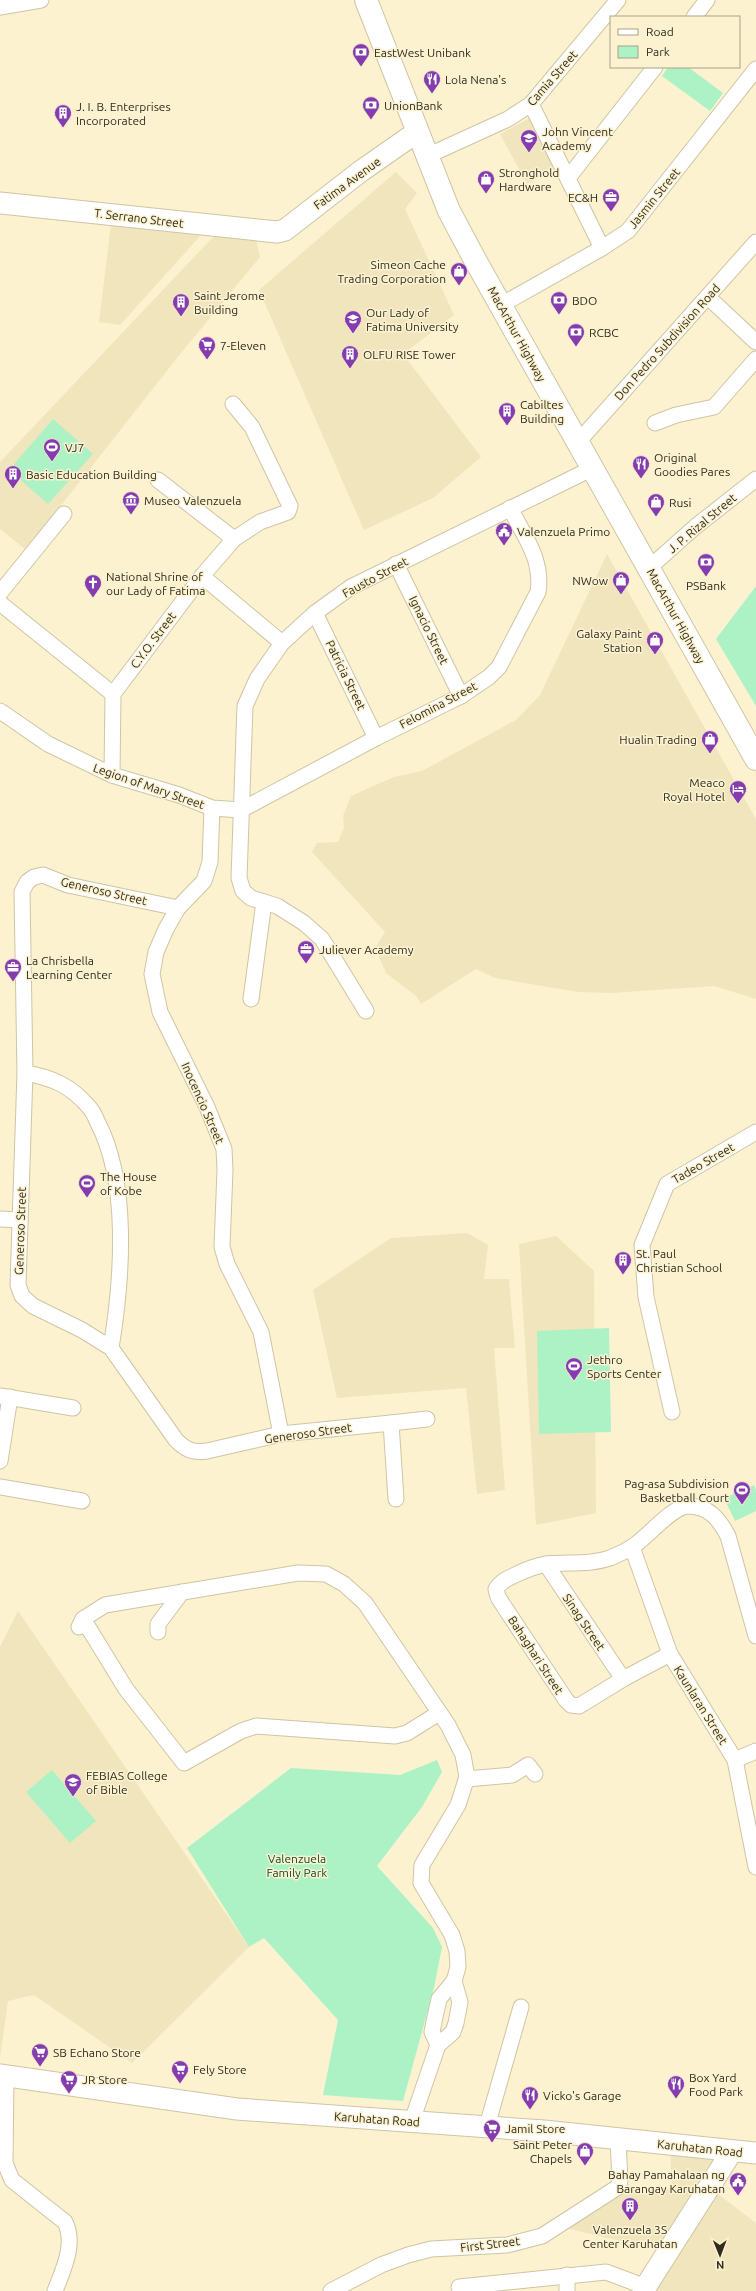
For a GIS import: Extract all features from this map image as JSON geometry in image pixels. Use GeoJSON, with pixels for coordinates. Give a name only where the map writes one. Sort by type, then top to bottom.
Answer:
{"type":"FeatureCollection","features":[{"type":"Feature","properties":{"kind":"highway","name":"MacArthur Highway"},"geometry":{"type":"LineString","coordinates":[[366,0],[449,210],[756,759]]}},
{"type":"Feature","properties":{"kind":"main road","name":"Fatima Avenue"},"geometry":{"type":"LineString","coordinates":[[277,232],[285,230],[362,171],[417,132]]}},
{"type":"Feature","properties":{"kind":"main road","name":"T. Serrano Street"},"geometry":{"type":"LineString","coordinates":[[0,203],[277,232]]}},
{"type":"Feature","properties":{"kind":"main road","name":"Karuhatan Road"},"geometry":{"type":"LineString","coordinates":[[3,2075],[237,2109],[487,2126],[756,2153]]}},
{"type":"Feature","properties":{"kind":"main road"},"geometry":{"type":"LineString","coordinates":[[645,2289],[732,2151]]}},
{"type":"Feature","properties":{"kind":"street"},"geometry":{"type":"LineString","coordinates":[[0,7],[42,0]]}},
{"type":"Feature","properties":{"kind":"street","name":"Camia Street"},"geometry":{"type":"LineString","coordinates":[[427,156],[508,119],[531,104],[618,0]]}},
{"type":"Feature","properties":{"kind":"street"},"geometry":{"type":"LineString","coordinates":[[695,16],[707,0]]}},
{"type":"Feature","properties":{"kind":"street"},"geometry":{"type":"LineString","coordinates":[[568,178],[654,68]]}},
{"type":"Feature","properties":{"kind":"street","name":"Jasmin Street"},"geometry":{"type":"LineString","coordinates":[[501,305],[602,248],[632,226],[756,69]]}},
{"type":"Feature","properties":{"kind":"street"},"geometry":{"type":"LineString","coordinates":[[531,104],[602,248]]}},
{"type":"Feature","properties":{"kind":"street","name":"Don Pedro Subdivision Road"},"geometry":{"type":"LineString","coordinates":[[578,442],[756,242]]}},
{"type":"Feature","properties":{"kind":"street"},"geometry":{"type":"LineString","coordinates":[[708,297],[756,342]]}},
{"type":"Feature","properties":{"kind":"street"},"geometry":{"type":"LineString","coordinates":[[655,423],[676,415],[714,408],[756,359]]}},
{"type":"Feature","properties":{"kind":"street","name":"C.Y.O. Street"},"geometry":{"type":"LineString","coordinates":[[113,694],[202,576],[234,540],[260,522],[288,512],[290,506],[255,433],[233,404]]}},
{"type":"Feature","properties":{"kind":"street","name":"Fausto Street"},"geometry":{"type":"LineString","coordinates":[[366,1011],[322,939],[304,922],[277,906],[251,898],[243,891],[239,878],[245,706],[257,679],[282,643],[315,613],[352,587],[592,468]]}},
{"type":"Feature","properties":{"kind":"street","name":"J. P. Rizal Street"},"geometry":{"type":"LineString","coordinates":[[649,568],[695,527],[756,479]]}},
{"type":"Feature","properties":{"kind":"street"},"geometry":{"type":"LineString","coordinates":[[158,480],[234,540]]}},
{"type":"Feature","properties":{"kind":"street","name":"Felomina Street"},"geometry":{"type":"LineString","coordinates":[[241,810],[376,738],[461,696],[489,677],[499,667],[538,592],[540,580],[538,564],[510,508]]}},
{"type":"Feature","properties":{"kind":"street"},"geometry":{"type":"LineString","coordinates":[[0,593],[64,514]]}},
{"type":"Feature","properties":{"kind":"street","name":"Ignacio Street"},"geometry":{"type":"LineString","coordinates":[[396,564],[461,696]]}},
{"type":"Feature","properties":{"kind":"street"},"geometry":{"type":"LineString","coordinates":[[202,576],[282,643]]}},
{"type":"Feature","properties":{"kind":"street"},"geometry":{"type":"LineString","coordinates":[[0,603],[113,694],[112,776]]}},
{"type":"Feature","properties":{"kind":"street","name":"Patricia Street"},"geometry":{"type":"LineString","coordinates":[[315,613],[376,738]]}},
{"type":"Feature","properties":{"kind":"street","name":"Legion of Mary Street"},"geometry":{"type":"LineString","coordinates":[[0,711],[48,744],[112,776],[179,795],[212,808],[241,810]]}},
{"type":"Feature","properties":{"kind":"street","name":"Inocencio Street"},"geometry":{"type":"LineString","coordinates":[[212,808],[210,862],[204,881],[178,908],[166,929],[156,952],[152,974],[160,1012],[207,1107],[224,1149],[225,1170],[222,1247],[227,1264],[261,1332],[281,1434]]}},
{"type":"Feature","properties":{"kind":"street","name":"Generoso Street"},"geometry":{"type":"LineString","coordinates":[[178,908],[68,885],[43,875],[34,877],[27,882],[22,892],[25,1073],[18,1285],[22,1296],[33,1306],[82,1330],[112,1348],[176,1440],[186,1450],[197,1452],[207,1451],[281,1434],[428,1419]]}},
{"type":"Feature","properties":{"kind":"street"},"geometry":{"type":"LineString","coordinates":[[251,999],[264,902]]}},
{"type":"Feature","properties":{"kind":"street"},"geometry":{"type":"LineString","coordinates":[[25,1073],[41,1075],[61,1082],[69,1088],[89,1106],[106,1139],[117,1191],[121,1256],[117,1316],[112,1348]]}},
{"type":"Feature","properties":{"kind":"street","name":"Tadeo Street"},"geometry":{"type":"LineString","coordinates":[[672,1412],[646,1297],[642,1246],[667,1184],[756,1132]]}},
{"type":"Feature","properties":{"kind":"street"},"geometry":{"type":"LineString","coordinates":[[0,1219],[20,1220]]}},
{"type":"Feature","properties":{"kind":"street"},"geometry":{"type":"LineString","coordinates":[[0,1461],[5,1397],[73,1408]]}},
{"type":"Feature","properties":{"kind":"street"},"geometry":{"type":"LineString","coordinates":[[391,1423],[396,1499]]}},
{"type":"Feature","properties":{"kind":"street"},"geometry":{"type":"LineString","coordinates":[[0,1487],[82,1501]]}},
{"type":"Feature","properties":{"kind":"street"},"geometry":{"type":"LineString","coordinates":[[546,1564],[589,1562],[609,1558],[632,1547],[677,1509],[687,1506],[710,1511],[721,1522],[728,1536],[756,1636]]}},
{"type":"Feature","properties":{"kind":"street","name":"Kaunlaran Street"},"geometry":{"type":"LineString","coordinates":[[632,1547],[670,1654],[735,1760],[756,1867]]}},
{"type":"Feature","properties":{"kind":"street","name":"Bahaghari Street"},"geometry":{"type":"LineString","coordinates":[[546,1564],[530,1568],[500,1582],[496,1589],[498,1597],[505,1608],[566,1700],[572,1705],[579,1706],[623,1679],[670,1654]]}},
{"type":"Feature","properties":{"kind":"street","name":"Sinag Street"},"geometry":{"type":"LineString","coordinates":[[546,1564],[623,1679]]}},
{"type":"Feature","properties":{"kind":"street"},"geometry":{"type":"LineString","coordinates":[[438,2044],[432,2032],[439,1999],[454,1981],[458,1967],[457,1951],[452,1935],[421,1883],[422,1865],[458,1805],[466,1779],[463,1755],[439,1713],[365,1602],[344,1584],[326,1574],[298,1573],[105,1605],[81,1623],[126,1689],[184,1763],[240,1731],[256,1726],[395,1736],[407,1733],[439,1713]]}},
{"type":"Feature","properties":{"kind":"street"},"geometry":{"type":"LineString","coordinates":[[158,1632],[158,1624],[182,1592]]}},
{"type":"Feature","properties":{"kind":"street"},"geometry":{"type":"LineString","coordinates":[[735,1760],[756,1751]]}},
{"type":"Feature","properties":{"kind":"street"},"geometry":{"type":"LineString","coordinates":[[466,1779],[512,1775],[528,1765],[535,1774]]}},
{"type":"Feature","properties":{"kind":"street"},"geometry":{"type":"LineString","coordinates":[[412,2121],[438,2044],[453,2032],[456,2023],[460,2002],[454,1981]]}},
{"type":"Feature","properties":{"kind":"street"},"geometry":{"type":"LineString","coordinates":[[487,2126],[521,2007]]}},
{"type":"Feature","properties":{"kind":"street"},"geometry":{"type":"LineString","coordinates":[[3,2075],[5,2163],[7,2173],[12,2180],[65,2222],[70,2232],[65,2265],[55,2291]]}},
{"type":"Feature","properties":{"kind":"street","name":"First Street"},"geometry":{"type":"LineString","coordinates":[[331,2291],[381,2265],[408,2255],[431,2250],[508,2245],[542,2236],[618,2187],[620,2181],[618,2139]]}},
{"type":"Feature","properties":{"kind":"street"},"geometry":{"type":"LineString","coordinates":[[459,2287],[606,2272],[645,2289]]}},
{"type":"Feature","properties":{"kind":"street"},"geometry":{"type":"LineString","coordinates":[[567,2291],[568,2275]]}},
{"type":"Feature","properties":{"kind":"shaded area","name":"John Vincent Academy"},"geometry":{"type":"Polygon","coordinates":[[[530,118],[556,168],[527,184],[500,134],[530,118]]]}},
{"type":"Feature","properties":{"kind":"shaded area","name":"Our Lady of Fatima University"},"geometry":{"type":"Polygon","coordinates":[[[396,172],[417,193],[405,209],[454,315],[403,354],[481,457],[433,498],[364,530],[259,290],[396,172]]]}},
{"type":"Feature","properties":{"kind":"shaded area"},"geometry":{"type":"Polygon","coordinates":[[[111,224],[202,234],[120,325],[99,322],[111,224]]]}},
{"type":"Feature","properties":{"kind":"shaded area"},"geometry":{"type":"Polygon","coordinates":[[[214,236],[256,240],[260,257],[177,358],[26,550],[0,529],[0,462],[214,236]]]}},
{"type":"Feature","properties":{"kind":"shaded area"},"geometry":{"type":"Polygon","coordinates":[[[607,554],[756,819],[756,999],[714,986],[611,993],[578,992],[495,978],[476,969],[421,1004],[416,996],[386,973],[375,948],[385,932],[312,852],[317,843],[338,842],[344,828],[343,816],[351,796],[394,777],[422,771],[516,720],[540,695],[607,554]]]}},
{"type":"Feature","properties":{"kind":"shaded area"},"geometry":{"type":"Polygon","coordinates":[[[467,1233],[488,1245],[484,1279],[509,1279],[515,1348],[494,1348],[505,1490],[477,1494],[466,1388],[337,1398],[313,1290],[391,1238],[467,1233]]]}},
{"type":"Feature","properties":{"kind":"shaded area"},"geometry":{"type":"Polygon","coordinates":[[[556,1236],[594,1271],[596,1513],[536,1525],[519,1244],[556,1236]]]}},
{"type":"Feature","properties":{"kind":"shaded area","name":"FEBIAS College of Bible"},"geometry":{"type":"Polygon","coordinates":[[[18,1611],[249,1947],[132,2063],[34,1995],[8,2001],[0,2058],[0,1647],[18,1611]]]}},
{"type":"Feature","properties":{"kind":"shaded area"},"geometry":{"type":"Polygon","coordinates":[[[670,2151],[719,2158],[662,2251],[566,2228],[617,2190],[667,2190],[672,2187],[670,2151]]]}},
{"type":"Feature","properties":{"kind":"shaded area"},"geometry":{"type":"Polygon","coordinates":[[[714,2191],[756,2223],[756,2291],[650,2291],[714,2191]]]}},
{"type":"Feature","properties":{"kind":"green space"},"geometry":{"type":"Polygon","coordinates":[[[667,68],[689,68],[723,93],[710,111],[662,76],[667,68]]]}},
{"type":"Feature","properties":{"kind":"green space"},"geometry":{"type":"Polygon","coordinates":[[[53,419],[93,454],[48,504],[9,470],[53,419]]]}},
{"type":"Feature","properties":{"kind":"green space"},"geometry":{"type":"Polygon","coordinates":[[[756,586],[756,706],[716,639],[756,586]]]}},
{"type":"Feature","properties":{"kind":"green space","name":"Jethro Sports Center"},"geometry":{"type":"Polygon","coordinates":[[[609,1328],[611,1432],[539,1434],[537,1331],[609,1328]]]}},
{"type":"Feature","properties":{"kind":"green space","name":"Pag-asa Subdivision Basketball Court"},"geometry":{"type":"Polygon","coordinates":[[[754,1485],[756,1490],[756,1511],[735,1521],[724,1498],[754,1485]]]}},
{"type":"Feature","properties":{"kind":"green space","name":"Valenzuela Family Park"},"geometry":{"type":"Polygon","coordinates":[[[437,1760],[442,1772],[422,1807],[377,1866],[433,1928],[442,1947],[434,1988],[403,2101],[323,2095],[338,2020],[264,1938],[249,1947],[187,1848],[291,1768],[400,1775],[437,1760]]]}},
{"type":"Feature","properties":{"kind":"green space"},"geometry":{"type":"Polygon","coordinates":[[[52,1770],[96,1821],[70,1843],[26,1792],[52,1770]]]}},
{"type":"Feature","properties":{"kind":"place","name":"EastWest Unibank"},"geometry":{"type":"Point","coordinates":[361,67]}},
{"type":"Feature","properties":{"kind":"place","name":"Lola Nena's"},"geometry":{"type":"Point","coordinates":[432,94]}},
{"type":"Feature","properties":{"kind":"place","name":"UnionBank"},"geometry":{"type":"Point","coordinates":[371,120]}},
{"type":"Feature","properties":{"kind":"place","name":"J. I. B. Enterprises Incorporated"},"geometry":{"type":"Point","coordinates":[63,128]}},
{"type":"Feature","properties":{"kind":"place","name":"John Vincent Academy"},"geometry":{"type":"Point","coordinates":[529,153]}},
{"type":"Feature","properties":{"kind":"place","name":"Stronghold Hardware"},"geometry":{"type":"Point","coordinates":[486,194]}},
{"type":"Feature","properties":{"kind":"place","name":"EC&H"},"geometry":{"type":"Point","coordinates":[611,212]}},
{"type":"Feature","properties":{"kind":"place","name":"Simeon Cache Trading Corporation"},"geometry":{"type":"Point","coordinates":[459,286]}},
{"type":"Feature","properties":{"kind":"place","name":"BDO"},"geometry":{"type":"Point","coordinates":[559,315]}},
{"type":"Feature","properties":{"kind":"place","name":"Saint Jerome Building"},"geometry":{"type":"Point","coordinates":[181,317]}},
{"type":"Feature","properties":{"kind":"place","name":"Our Lady of Fatima University"},"geometry":{"type":"Point","coordinates":[353,334]}},
{"type":"Feature","properties":{"kind":"place","name":"RCBC"},"geometry":{"type":"Point","coordinates":[576,347]}},
{"type":"Feature","properties":{"kind":"place","name":"7-Eleven"},"geometry":{"type":"Point","coordinates":[207,360]}},
{"type":"Feature","properties":{"kind":"place","name":"OLFU RISE Tower"},"geometry":{"type":"Point","coordinates":[350,369]}},
{"type":"Feature","properties":{"kind":"place","name":"Cabiltes Building"},"geometry":{"type":"Point","coordinates":[507,426]}},
{"type":"Feature","properties":{"kind":"place","name":"VJ7"},"geometry":{"type":"Point","coordinates":[52,462]}},
{"type":"Feature","properties":{"kind":"place","name":"Original Goodies Pares"},"geometry":{"type":"Point","coordinates":[641,479]}},
{"type":"Feature","properties":{"kind":"place","name":"Basic Education Building"},"geometry":{"type":"Point","coordinates":[13,489]}},
{"type":"Feature","properties":{"kind":"place","name":"Museo Valenzuela"},"geometry":{"type":"Point","coordinates":[131,515]}},
{"type":"Feature","properties":{"kind":"place","name":"Rusi"},"geometry":{"type":"Point","coordinates":[656,517]}},
{"type":"Feature","properties":{"kind":"place","name":"Valenzuela Primo"},"geometry":{"type":"Point","coordinates":[504,546]}},
{"type":"Feature","properties":{"kind":"place","name":"PSBank"},"geometry":{"type":"Point","coordinates":[706,577]}},
{"type":"Feature","properties":{"kind":"place","name":"NWow"},"geometry":{"type":"Point","coordinates":[621,595]}},
{"type":"Feature","properties":{"kind":"place","name":"National Shrine of our Lady of Fatima"},"geometry":{"type":"Point","coordinates":[93,598]}},
{"type":"Feature","properties":{"kind":"place","name":"Galaxy Paint Station"},"geometry":{"type":"Point","coordinates":[655,655]}},
{"type":"Feature","properties":{"kind":"place","name":"Hualin Trading"},"geometry":{"type":"Point","coordinates":[710,754]}},
{"type":"Feature","properties":{"kind":"place","name":"Meaco Royal Hotel"},"geometry":{"type":"Point","coordinates":[738,804]}},
{"type":"Feature","properties":{"kind":"place","name":"Juliever Academy"},"geometry":{"type":"Point","coordinates":[306,964]}},
{"type":"Feature","properties":{"kind":"place","name":"La Chrisbella Learning Center"},"geometry":{"type":"Point","coordinates":[13,982]}},
{"type":"Feature","properties":{"kind":"place","name":"The House of Kobe"},"geometry":{"type":"Point","coordinates":[87,1198]}},
{"type":"Feature","properties":{"kind":"place","name":"St. Paul Christian School"},"geometry":{"type":"Point","coordinates":[623,1275]}},
{"type":"Feature","properties":{"kind":"place","name":"Jethro Sports Center"},"geometry":{"type":"Point","coordinates":[574,1381]}},
{"type":"Feature","properties":{"kind":"place","name":"Pag-asa Subdivision Basketball Court"},"geometry":{"type":"Point","coordinates":[742,1505]}},
{"type":"Feature","properties":{"kind":"place","name":"FEBIAS College of Bible"},"geometry":{"type":"Point","coordinates":[73,1797]}},
{"type":"Feature","properties":{"kind":"place","name":"SB Echano Store"},"geometry":{"type":"Point","coordinates":[40,2067]}},
{"type":"Feature","properties":{"kind":"place","name":"Fely Store"},"geometry":{"type":"Point","coordinates":[180,2084]}},
{"type":"Feature","properties":{"kind":"place","name":"JR Store"},"geometry":{"type":"Point","coordinates":[69,2094]}},
{"type":"Feature","properties":{"kind":"place","name":"Box Yard Food Park"},"geometry":{"type":"Point","coordinates":[676,2099]}},
{"type":"Feature","properties":{"kind":"place","name":"Vicko's Garage"},"geometry":{"type":"Point","coordinates":[530,2110]}},
{"type":"Feature","properties":{"kind":"place","name":"Jamil Store"},"geometry":{"type":"Point","coordinates":[492,2143]}},
{"type":"Feature","properties":{"kind":"place","name":"Saint Peter Chapels"},"geometry":{"type":"Point","coordinates":[585,2166]}},
{"type":"Feature","properties":{"kind":"place","name":"Bahay Pamahalaan ng Barangay Karuhatan"},"geometry":{"type":"Point","coordinates":[738,2196]}},
{"type":"Feature","properties":{"kind":"place","name":"Valenzuela 3S Center Karuhatan"},"geometry":{"type":"Point","coordinates":[630,2221]}}]}
